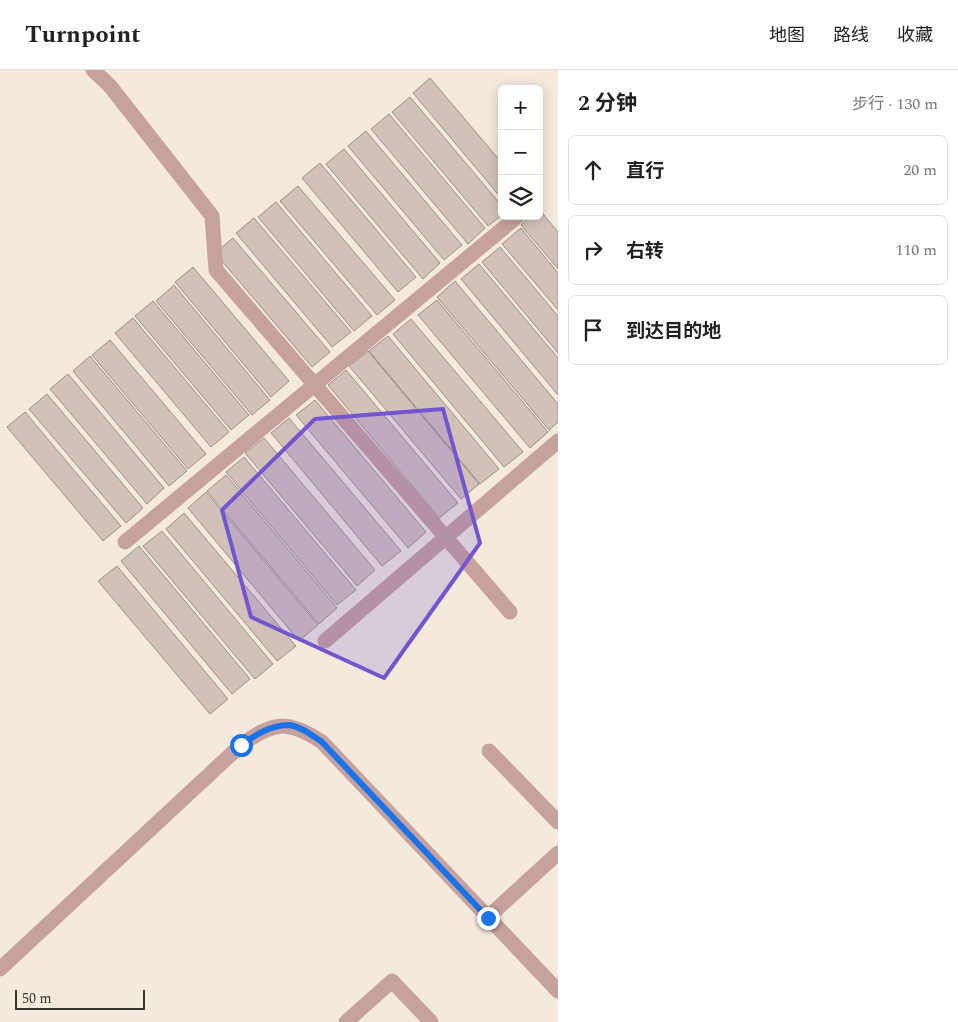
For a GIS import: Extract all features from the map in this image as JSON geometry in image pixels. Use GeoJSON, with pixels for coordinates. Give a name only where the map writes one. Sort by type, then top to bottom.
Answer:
{"type":"FeatureCollection","features":[{"type":"Feature","properties":{"kind":"street"},"geometry":{"type":"LineString","coordinates":[[93,70],[110,86],[212,216],[216,270],[510,612]]}},
{"type":"Feature","properties":{"kind":"street"},"geometry":{"type":"LineString","coordinates":[[125,542],[513,220]]}},
{"type":"Feature","properties":{"kind":"street"},"geometry":{"type":"LineString","coordinates":[[325,641],[558,440]]}},
{"type":"Feature","properties":{"kind":"street"},"geometry":{"type":"LineString","coordinates":[[0,969],[241,745],[258,733],[290,725],[308,732],[322,742],[558,991]]}},
{"type":"Feature","properties":{"kind":"street"},"geometry":{"type":"LineString","coordinates":[[489,750],[558,822]]}},
{"type":"Feature","properties":{"kind":"street"},"geometry":{"type":"LineString","coordinates":[[488,918],[558,853]]}},
{"type":"Feature","properties":{"kind":"street"},"geometry":{"type":"LineString","coordinates":[[346,1022],[392,981],[431,1022]]}},
{"type":"Feature","properties":{"kind":"highlighted area"},"geometry":{"type":"Polygon","coordinates":[[[443,409],[480,543],[384,678],[251,617],[222,510],[315,419],[443,409]]]}},
{"type":"Feature","properties":{"kind":"building"},"geometry":{"type":"Polygon","coordinates":[[[430,78],[498,158],[498,194],[413,93],[430,78]]]}},
{"type":"Feature","properties":{"kind":"building"},"geometry":{"type":"Polygon","coordinates":[[[410,97],[498,201],[498,218],[488,226],[392,112],[410,97]]]}},
{"type":"Feature","properties":{"kind":"building"},"geometry":{"type":"Polygon","coordinates":[[[389,114],[485,228],[468,244],[371,129],[389,114]]]}},
{"type":"Feature","properties":{"kind":"building"},"geometry":{"type":"Polygon","coordinates":[[[366,131],[462,245],[444,260],[348,146],[366,131]]]}},
{"type":"Feature","properties":{"kind":"building"},"geometry":{"type":"Polygon","coordinates":[[[344,149],[440,263],[423,279],[326,164],[344,149]]]}},
{"type":"Feature","properties":{"kind":"building"},"geometry":{"type":"Polygon","coordinates":[[[320,163],[416,277],[398,292],[302,178],[320,163]]]}},
{"type":"Feature","properties":{"kind":"building"},"geometry":{"type":"Polygon","coordinates":[[[298,186],[395,300],[377,315],[280,201],[298,186]]]}},
{"type":"Feature","properties":{"kind":"building"},"geometry":{"type":"Polygon","coordinates":[[[276,202],[372,316],[354,331],[258,217],[276,202]]]}},
{"type":"Feature","properties":{"kind":"building"},"geometry":{"type":"Polygon","coordinates":[[[543,214],[558,232],[558,269],[521,225],[527,220],[543,220],[543,214]]]}},
{"type":"Feature","properties":{"kind":"building"},"geometry":{"type":"Polygon","coordinates":[[[254,218],[351,332],[332,347],[236,233],[254,218]]]}},
{"type":"Feature","properties":{"kind":"building"},"geometry":{"type":"Polygon","coordinates":[[[521,228],[558,273],[558,310],[502,244],[521,228]]]}},
{"type":"Feature","properties":{"kind":"building"},"geometry":{"type":"Polygon","coordinates":[[[233,238],[330,352],[312,367],[215,253],[233,238]]]}},
{"type":"Feature","properties":{"kind":"building"},"geometry":{"type":"Polygon","coordinates":[[[500,247],[558,316],[558,353],[482,262],[500,247]]]}},
{"type":"Feature","properties":{"kind":"building"},"geometry":{"type":"Polygon","coordinates":[[[479,264],[558,358],[558,395],[461,279],[479,264]]]}},
{"type":"Feature","properties":{"kind":"building"},"geometry":{"type":"Polygon","coordinates":[[[193,267],[289,381],[271,397],[175,282],[193,267]]]}},
{"type":"Feature","properties":{"kind":"building"},"geometry":{"type":"Polygon","coordinates":[[[455,281],[558,404],[558,422],[549,430],[437,297],[455,281]]]}},
{"type":"Feature","properties":{"kind":"building"},"geometry":{"type":"Polygon","coordinates":[[[174,285],[270,400],[252,415],[156,301],[174,285]]]}},
{"type":"Feature","properties":{"kind":"building"},"geometry":{"type":"Polygon","coordinates":[[[437,300],[548,432],[530,448],[418,315],[437,300]]]}},
{"type":"Feature","properties":{"kind":"building"},"geometry":{"type":"Polygon","coordinates":[[[153,301],[249,415],[231,430],[135,316],[153,301]]]}},
{"type":"Feature","properties":{"kind":"building"},"geometry":{"type":"Polygon","coordinates":[[[133,318],[229,432],[211,447],[115,333],[133,318]]]}},
{"type":"Feature","properties":{"kind":"building"},"geometry":{"type":"Polygon","coordinates":[[[411,319],[523,452],[504,467],[393,334],[411,319]]]}},
{"type":"Feature","properties":{"kind":"building"},"geometry":{"type":"Polygon","coordinates":[[[388,336],[499,469],[480,484],[369,351],[388,336]]]}},
{"type":"Feature","properties":{"kind":"building"},"geometry":{"type":"Polygon","coordinates":[[[110,340],[206,454],[188,469],[92,355],[110,340]]]}},
{"type":"Feature","properties":{"kind":"building"},"geometry":{"type":"Polygon","coordinates":[[[368,351],[479,484],[461,499],[349,366],[368,351]]]}},
{"type":"Feature","properties":{"kind":"building"},"geometry":{"type":"Polygon","coordinates":[[[90,356],[187,471],[169,486],[73,371],[90,356]]]}},
{"type":"Feature","properties":{"kind":"building"},"geometry":{"type":"Polygon","coordinates":[[[346,370],[458,503],[439,518],[328,385],[346,370]]]}},
{"type":"Feature","properties":{"kind":"building"},"geometry":{"type":"Polygon","coordinates":[[[68,374],[164,488],[147,504],[50,389],[68,374]]]}},
{"type":"Feature","properties":{"kind":"building"},"geometry":{"type":"Polygon","coordinates":[[[47,394],[143,508],[126,523],[29,409],[47,394]]]}},
{"type":"Feature","properties":{"kind":"building"},"geometry":{"type":"Polygon","coordinates":[[[315,400],[426,532],[408,548],[296,415],[315,400]]]}},
{"type":"Feature","properties":{"kind":"building"},"geometry":{"type":"Polygon","coordinates":[[[25,412],[121,526],[103,541],[7,427],[25,412]]]}},
{"type":"Feature","properties":{"kind":"building"},"geometry":{"type":"Polygon","coordinates":[[[289,418],[401,551],[382,566],[271,433],[289,418]]]}},
{"type":"Feature","properties":{"kind":"building"},"geometry":{"type":"Polygon","coordinates":[[[264,438],[375,570],[357,586],[245,453],[264,438]]]}},
{"type":"Feature","properties":{"kind":"building"},"geometry":{"type":"Polygon","coordinates":[[[244,457],[356,590],[337,605],[226,472],[244,457]]]}},
{"type":"Feature","properties":{"kind":"building"},"geometry":{"type":"Polygon","coordinates":[[[226,475],[337,608],[319,624],[207,491],[226,475]]]}},
{"type":"Feature","properties":{"kind":"building"},"geometry":{"type":"Polygon","coordinates":[[[206,492],[318,625],[299,641],[188,508],[206,492]]]}},
{"type":"Feature","properties":{"kind":"building"},"geometry":{"type":"Polygon","coordinates":[[[184,513],[296,646],[277,661],[166,529],[184,513]]]}},
{"type":"Feature","properties":{"kind":"building"},"geometry":{"type":"Polygon","coordinates":[[[162,531],[273,664],[255,679],[143,546],[162,531]]]}},
{"type":"Feature","properties":{"kind":"building"},"geometry":{"type":"Polygon","coordinates":[[[139,546],[250,679],[232,694],[121,561],[139,546]]]}},
{"type":"Feature","properties":{"kind":"building"},"geometry":{"type":"Polygon","coordinates":[[[117,566],[228,699],[210,714],[98,581],[117,566]]]}},
{"type":"Feature","properties":{"kind":"route"},"geometry":{"type":"LineString","coordinates":[[241,745],[258,733],[272,728],[290,725],[308,732],[322,742],[488,918]]}}]}
